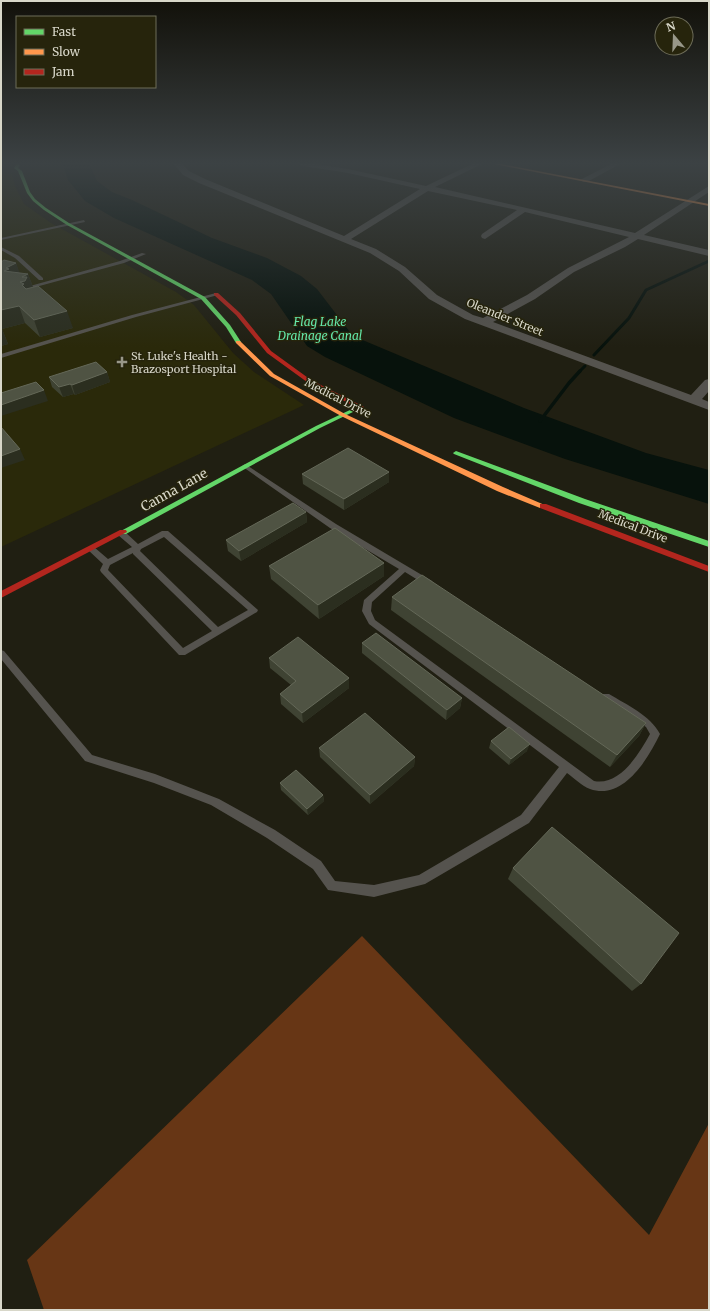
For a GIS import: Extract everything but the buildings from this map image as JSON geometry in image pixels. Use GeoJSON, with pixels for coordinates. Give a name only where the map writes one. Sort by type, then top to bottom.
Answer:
{"type":"FeatureCollection","features":[{"type":"Feature","properties":{"kind":"street","name":"Medical Drive"},"geometry":{"type":"LineString","coordinates":[[70,225],[203,298],[228,326],[240,346],[256,362],[272,375],[293,388],[343,415],[500,489],[709,569]]}},
{"type":"Feature","properties":{"kind":"street","name":"Oleander Street"},"geometry":{"type":"LineString","coordinates":[[311,225],[345,239],[391,261],[406,272],[433,297],[483,323],[709,406]]}},
{"type":"Feature","properties":{"kind":"street"},"geometry":{"type":"LineString","coordinates":[[345,239],[367,225]]}},
{"type":"Feature","properties":{"kind":"street"},"geometry":{"type":"LineString","coordinates":[[485,236],[501,225]]}},
{"type":"Feature","properties":{"kind":"street"},"geometry":{"type":"LineString","coordinates":[[594,225],[709,253]]}},
{"type":"Feature","properties":{"kind":"street"},"geometry":{"type":"LineString","coordinates":[[483,323],[531,297],[571,270],[622,245],[652,225]]}},
{"type":"Feature","properties":{"kind":"street"},"geometry":{"type":"LineString","coordinates":[[130,247],[147,256]]}},
{"type":"Feature","properties":{"kind":"street","name":"Medical Drive"},"geometry":{"type":"LineString","coordinates":[[205,288],[216,294],[238,314],[269,352],[309,381],[364,409]]}},
{"type":"Feature","properties":{"kind":"street"},"geometry":{"type":"LineString","coordinates":[[694,400],[709,383]]}},
{"type":"Feature","properties":{"kind":"street","name":"Canna Lane"},"geometry":{"type":"LineString","coordinates":[[1,595],[91,549],[343,415],[364,409]]}},
{"type":"Feature","properties":{"kind":"street","name":"Medical Drive"},"geometry":{"type":"LineString","coordinates":[[450,451],[498,471],[664,530],[709,544]]}},
{"type":"Feature","properties":{"kind":"lane"},"geometry":{"type":"LineString","coordinates":[[2,238],[62,225]]}},
{"type":"Feature","properties":{"kind":"lane"},"geometry":{"type":"LineString","coordinates":[[2,238],[7,243]]}},
{"type":"Feature","properties":{"kind":"lane"},"geometry":{"type":"LineString","coordinates":[[11,246],[16,258]]}},
{"type":"Feature","properties":{"kind":"lane"},"geometry":{"type":"LineString","coordinates":[[1,248],[43,280]]}},
{"type":"Feature","properties":{"kind":"lane"},"geometry":{"type":"LineString","coordinates":[[17,284],[30,287],[43,280],[122,262],[130,258],[147,256]]}},
{"type":"Feature","properties":{"kind":"lane"},"geometry":{"type":"LineString","coordinates":[[1,356],[127,318],[216,294]]}},
{"type":"Feature","properties":{"kind":"lane"},"geometry":{"type":"LineString","coordinates":[[245,466],[333,526],[438,589]]}},
{"type":"Feature","properties":{"kind":"lane"},"geometry":{"type":"LineString","coordinates":[[121,533],[137,547]]}},
{"type":"Feature","properties":{"kind":"lane"},"geometry":{"type":"LineString","coordinates":[[165,533],[254,610],[182,653],[104,570],[107,563],[137,547],[165,533]]}},
{"type":"Feature","properties":{"kind":"lane"},"geometry":{"type":"LineString","coordinates":[[137,547],[136,552],[218,632]]}},
{"type":"Feature","properties":{"kind":"lane"},"geometry":{"type":"LineString","coordinates":[[91,549],[107,563]]}},
{"type":"Feature","properties":{"kind":"lane"},"geometry":{"type":"LineString","coordinates":[[405,568],[368,600],[365,607],[367,615],[372,622],[591,785],[603,787],[616,783],[625,776],[648,747],[655,734],[649,724],[596,691]]}},
{"type":"Feature","properties":{"kind":"lane"},"geometry":{"type":"LineString","coordinates":[[1,653],[89,758],[155,779],[215,802],[271,834],[318,865],[332,886],[374,891],[421,880],[525,819],[566,766]]}},
{"type":"Feature","properties":{"kind":"shaded area","name":"St. Luke's Health - Brazosport Hospital"},"geometry":{"type":"Polygon","coordinates":[[[1,225],[55,225],[176,292],[194,305],[233,353],[254,372],[304,405],[1,547],[1,225]]]}},
{"type":"Feature","properties":{"kind":"shaded area"},"geometry":{"type":"Polygon","coordinates":[[[362,936],[649,1235],[709,1123],[709,1310],[44,1310],[27,1260],[362,936]]]}},
{"type":"Feature","properties":{"kind":"water","name":"Flag Lake Drainage Canal"},"geometry":{"type":"Polygon","coordinates":[[[130,225],[185,225],[212,238],[267,258],[301,276],[317,289],[353,336],[524,408],[646,453],[709,470],[709,504],[565,459],[454,418],[325,357],[307,346],[271,294],[252,280],[130,225]]]}},
{"type":"Feature","properties":{"kind":"waterway"},"geometry":{"type":"LineString","coordinates":[[594,355],[629,318],[646,290],[709,261]]}},
{"type":"Feature","properties":{"kind":"waterway"},"geometry":{"type":"LineString","coordinates":[[580,371],[585,366]]}},
{"type":"Feature","properties":{"kind":"waterway"},"geometry":{"type":"LineString","coordinates":[[540,421],[580,371]]}},
{"type":"Feature","properties":{"kind":"traffic: fast"},"geometry":{"type":"LineString","coordinates":[[70,225],[203,298],[228,326],[238,342]]}},
{"type":"Feature","properties":{"kind":"traffic: fast"},"geometry":{"type":"LineString","coordinates":[[123,532],[318,427],[352,411]]}},
{"type":"Feature","properties":{"kind":"traffic: fast"},"geometry":{"type":"LineString","coordinates":[[456,453],[582,501],[709,544]]}},
{"type":"Feature","properties":{"kind":"traffic: slow"},"geometry":{"type":"LineString","coordinates":[[238,342],[272,375],[343,415],[500,489],[543,506]]}},
{"type":"Feature","properties":{"kind":"traffic: jam"},"geometry":{"type":"LineString","coordinates":[[216,294],[238,314],[269,352],[309,381],[362,408]]}},
{"type":"Feature","properties":{"kind":"traffic: jam"},"geometry":{"type":"LineString","coordinates":[[543,506],[709,569]]}},
{"type":"Feature","properties":{"kind":"traffic: jam"},"geometry":{"type":"LineString","coordinates":[[1,595],[123,532]]}},
{"type":"Feature","properties":{"kind":"place","name":"St. Luke's Health - Brazosport Hospital"},"geometry":{"type":"Point","coordinates":[122,362]}}]}
